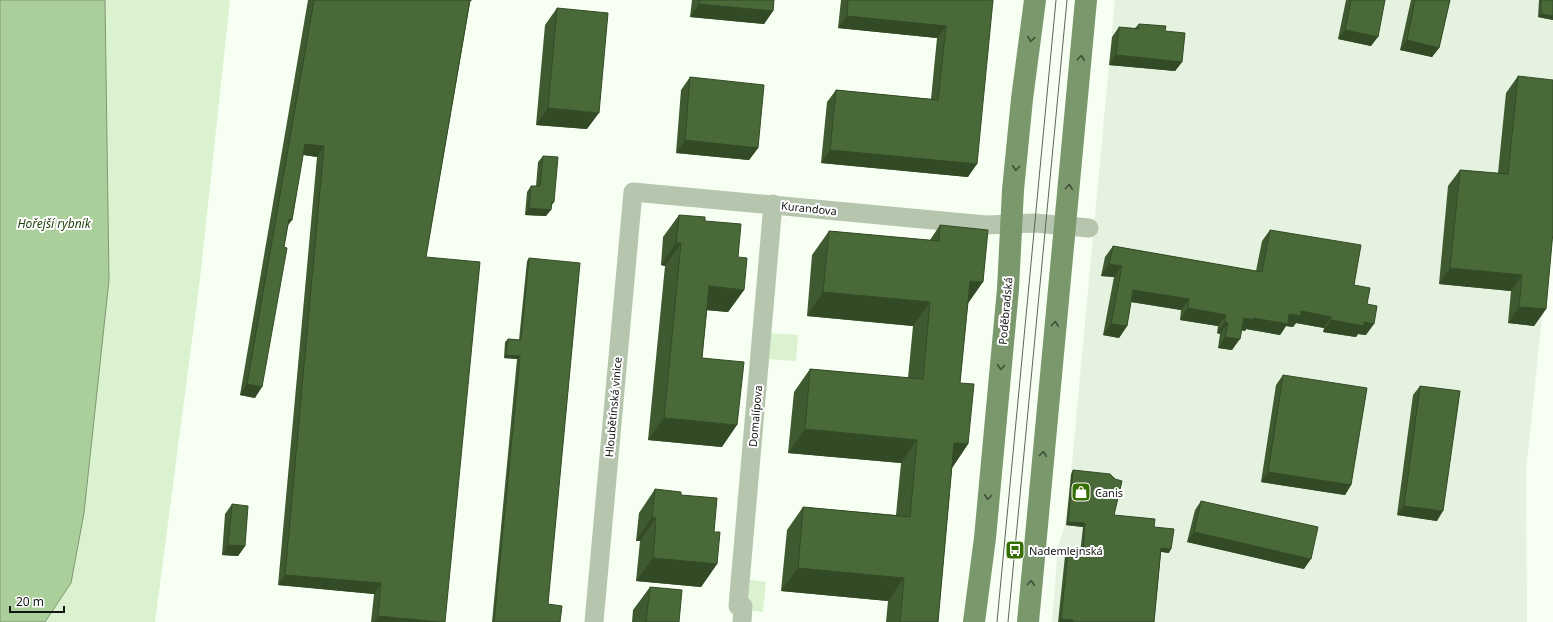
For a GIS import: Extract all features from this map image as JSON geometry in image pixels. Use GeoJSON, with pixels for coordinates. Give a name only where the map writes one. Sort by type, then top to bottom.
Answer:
{"type":"FeatureCollection","features":[{"type":"Feature","properties":{"kind":"main road","name":"Poděbradská"},"geometry":{"type":"LineString","coordinates":[[974,622],[986,523],[1008,289],[1022,99],[1035,0]]}},
{"type":"Feature","properties":{"kind":"main road"},"geometry":{"type":"LineString","coordinates":[[1028,622],[1086,0]]}},
{"type":"Feature","properties":{"kind":"street","name":"Kurandova"},"geometry":{"type":"LineString","coordinates":[[632,192],[986,225],[1035,223],[1089,228]]}},
{"type":"Feature","properties":{"kind":"street","name":"Hloubětínská vinice"},"geometry":{"type":"LineString","coordinates":[[594,622],[632,192]]}},
{"type":"Feature","properties":{"kind":"street","name":"Domalípova"},"geometry":{"type":"LineString","coordinates":[[742,622],[743,606],[738,606],[773,204]]}},
{"type":"Feature","properties":{"kind":"shaded area"},"geometry":{"type":"Polygon","coordinates":[[[105,0],[230,0],[200,279],[155,622],[45,622],[71,583],[84,513],[109,280],[105,0]]]}},
{"type":"Feature","properties":{"kind":"shaded area"},"geometry":{"type":"Polygon","coordinates":[[[1115,0],[1553,0],[1553,211],[1526,471],[1527,622],[1052,622],[1058,546],[1065,525],[1071,474],[1115,0]]]}},
{"type":"Feature","properties":{"kind":"shaded area"},"geometry":{"type":"Polygon","coordinates":[[[768,333],[798,335],[796,361],[766,359],[768,333]]]}},
{"type":"Feature","properties":{"kind":"shaded area"},"geometry":{"type":"Polygon","coordinates":[[[750,580],[766,582],[763,612],[747,610],[750,580]]]}},
{"type":"Feature","properties":{"kind":"water","name":"Hořejší rybník"},"geometry":{"type":"Polygon","coordinates":[[[0,0],[105,0],[109,280],[84,513],[71,583],[45,622],[0,622],[0,0]]]}},
{"type":"Feature","properties":{"kind":"building"},"geometry":{"type":"Polygon","coordinates":[[[314,0],[470,0],[426,257],[480,262],[445,622],[378,616],[381,583],[285,575],[324,146],[305,144],[292,220],[289,219],[284,247],[287,248],[262,387],[247,384],[314,0]]]}},
{"type":"Feature","properties":{"kind":"building"},"geometry":{"type":"Polygon","coordinates":[[[700,0],[774,0],[773,11],[699,4],[700,0]]]}},
{"type":"Feature","properties":{"kind":"building"},"geometry":{"type":"Polygon","coordinates":[[[848,0],[993,0],[977,164],[830,150],[836,90],[938,100],[946,26],[847,16],[848,0]]]}},
{"type":"Feature","properties":{"kind":"building"},"geometry":{"type":"Polygon","coordinates":[[[1351,0],[1385,0],[1378,37],[1345,30],[1351,0]]]}},
{"type":"Feature","properties":{"kind":"building"},"geometry":{"type":"Polygon","coordinates":[[[1415,0],[1450,0],[1439,48],[1407,40],[1415,0]]]}},
{"type":"Feature","properties":{"kind":"building"},"geometry":{"type":"Polygon","coordinates":[[[1541,0],[1553,0],[1553,16],[1541,14],[1541,0]]]}},
{"type":"Feature","properties":{"kind":"building"},"geometry":{"type":"Polygon","coordinates":[[[557,8],[608,13],[599,113],[548,108],[557,8]]]}},
{"type":"Feature","properties":{"kind":"building"},"geometry":{"type":"Polygon","coordinates":[[[1139,24],[1166,26],[1165,31],[1185,33],[1182,62],[1116,55],[1119,27],[1138,29],[1139,24]]]}},
{"type":"Feature","properties":{"kind":"building"},"geometry":{"type":"Polygon","coordinates":[[[1518,76],[1553,80],[1553,232],[1546,309],[1519,307],[1522,275],[1450,268],[1460,170],[1508,174],[1518,76]]]}},
{"type":"Feature","properties":{"kind":"building"},"geometry":{"type":"Polygon","coordinates":[[[690,77],[764,85],[758,148],[685,140],[690,77]]]}},
{"type":"Feature","properties":{"kind":"building"},"geometry":{"type":"Polygon","coordinates":[[[543,156],[558,157],[554,202],[552,202],[551,210],[529,208],[531,186],[540,186],[543,156]]]}},
{"type":"Feature","properties":{"kind":"building"},"geometry":{"type":"Polygon","coordinates":[[[679,215],[705,217],[705,221],[741,224],[738,257],[747,258],[744,290],[709,286],[702,358],[744,362],[737,425],[664,418],[681,243],[676,243],[679,215]]]}},
{"type":"Feature","properties":{"kind":"building"},"geometry":{"type":"Polygon","coordinates":[[[940,225],[988,230],[983,282],[970,281],[960,383],[974,384],[968,444],[954,443],[938,622],[900,622],[904,578],[798,568],[803,507],[910,517],[917,440],[805,429],[810,369],[923,379],[930,302],[823,292],[829,231],[939,241],[940,225]]]}},
{"type":"Feature","properties":{"kind":"building"},"geometry":{"type":"Polygon","coordinates":[[[1270,230],[1361,245],[1354,285],[1370,288],[1367,304],[1377,306],[1374,324],[1364,322],[1364,326],[1331,320],[1331,317],[1301,311],[1301,316],[1289,314],[1288,324],[1253,318],[1253,320],[1244,318],[1240,339],[1225,337],[1228,323],[1225,322],[1226,315],[1188,308],[1189,299],[1133,290],[1127,326],[1111,324],[1122,266],[1109,264],[1113,246],[1262,272],[1270,230]]]}},
{"type":"Feature","properties":{"kind":"building"},"geometry":{"type":"Polygon","coordinates":[[[529,258],[580,263],[548,604],[562,606],[560,622],[494,622],[520,356],[506,355],[508,339],[521,340],[529,258]]]}},
{"type":"Feature","properties":{"kind":"building"},"geometry":{"type":"Polygon","coordinates":[[[1283,375],[1367,388],[1351,485],[1268,472],[1283,375]]]}},
{"type":"Feature","properties":{"kind":"building"},"geometry":{"type":"Polygon","coordinates":[[[1420,386],[1460,391],[1443,511],[1404,506],[1420,386]]]}},
{"type":"Feature","properties":{"kind":"building"},"geometry":{"type":"Polygon","coordinates":[[[1073,470],[1110,474],[1115,479],[1122,481],[1114,515],[1155,519],[1154,527],[1174,529],[1171,549],[1161,548],[1154,622],[1073,622],[1073,620],[1061,619],[1068,552],[1083,554],[1085,523],[1068,522],[1073,470]]]}},
{"type":"Feature","properties":{"kind":"building"},"geometry":{"type":"Polygon","coordinates":[[[655,489],[681,492],[681,495],[717,498],[714,532],[720,532],[717,564],[653,558],[656,518],[652,517],[655,489]]]}},
{"type":"Feature","properties":{"kind":"building"},"geometry":{"type":"Polygon","coordinates":[[[1201,501],[1318,527],[1311,559],[1194,532],[1201,501]]]}},
{"type":"Feature","properties":{"kind":"building"},"geometry":{"type":"Polygon","coordinates":[[[232,504],[248,506],[245,546],[228,545],[232,504]]]}},
{"type":"Feature","properties":{"kind":"building"},"geometry":{"type":"Polygon","coordinates":[[[650,587],[682,590],[679,622],[646,622],[650,587]]]}},
{"type":"Feature","properties":{"kind":"tram line"},"geometry":{"type":"LineString","coordinates":[[997,622],[1056,0]]}},
{"type":"Feature","properties":{"kind":"tram line"},"geometry":{"type":"LineString","coordinates":[[1008,622],[1067,0]]}},
{"type":"Feature","properties":{"kind":"place","name":"Canis"},"geometry":{"type":"Point","coordinates":[1081,492]}},
{"type":"Feature","properties":{"kind":"place","name":"Nademlejnská"},"geometry":{"type":"Point","coordinates":[1015,550]}}]}
